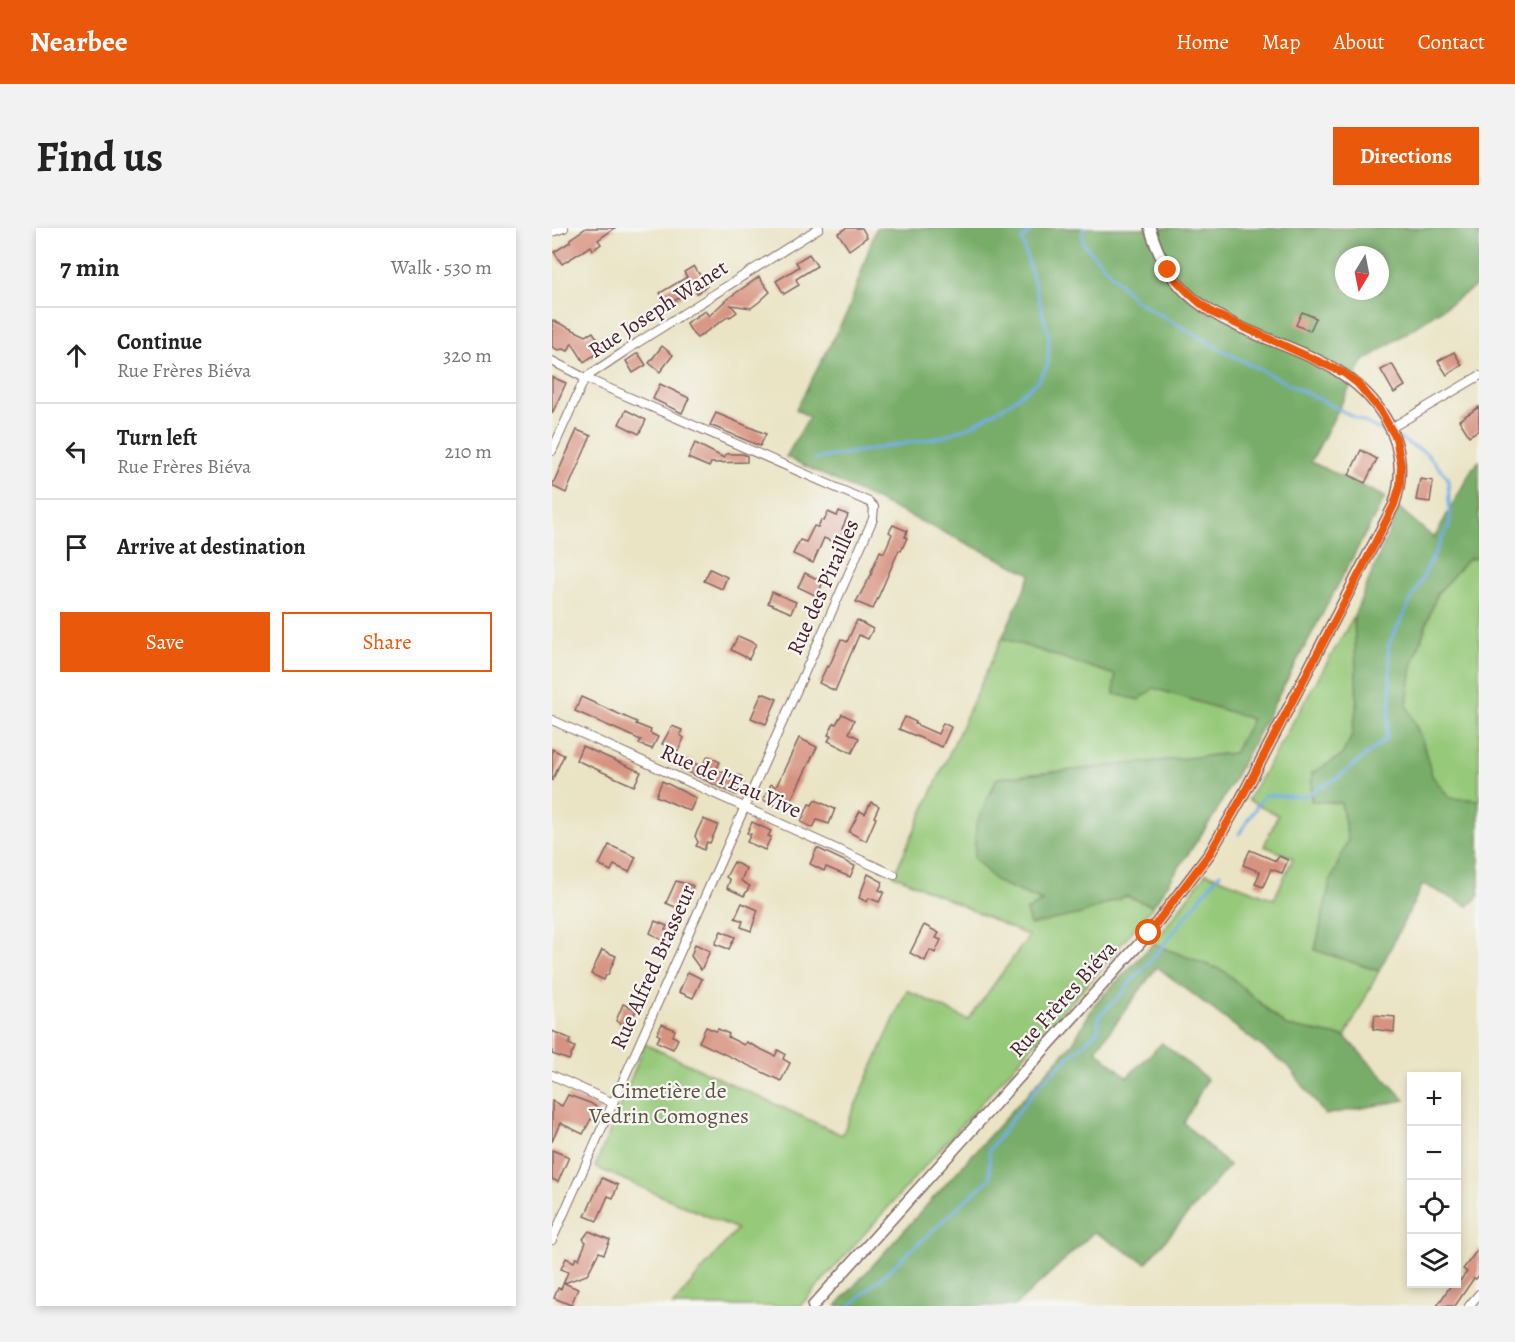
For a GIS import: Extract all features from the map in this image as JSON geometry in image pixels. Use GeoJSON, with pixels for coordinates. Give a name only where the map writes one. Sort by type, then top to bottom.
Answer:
{"type":"FeatureCollection","features":[{"type":"Feature","properties":{"kind":"street"},"geometry":{"type":"LineString","coordinates":[[552,232],[564,228]]}},
{"type":"Feature","properties":{"kind":"street","name":"Rue Joseph Wanet"},"geometry":{"type":"LineString","coordinates":[[552,451],[585,378],[819,228]]}},
{"type":"Feature","properties":{"kind":"street","name":"Rue Frères Biéva"},"geometry":{"type":"LineString","coordinates":[[813,1306],[1149,933],[1210,853],[1241,799],[1394,505],[1400,485],[1401,465],[1398,446],[1391,428],[1367,393],[1344,373],[1234,324],[1194,300],[1168,270],[1159,255],[1150,228]]}},
{"type":"Feature","properties":{"kind":"street"},"geometry":{"type":"LineString","coordinates":[[552,361],[585,378]]}},
{"type":"Feature","properties":{"kind":"street"},"geometry":{"type":"LineString","coordinates":[[1391,428],[1479,376]]}},
{"type":"Feature","properties":{"kind":"street","name":"Rue des Pirailles"},"geometry":{"type":"LineString","coordinates":[[585,378],[789,466],[869,502],[874,507],[873,519],[744,807]]}},
{"type":"Feature","properties":{"kind":"street","name":"Rue de l'Eau Vive"},"geometry":{"type":"LineString","coordinates":[[552,720],[894,875]]}},
{"type":"Feature","properties":{"kind":"street","name":"Rue Alfred Brasseur"},"geometry":{"type":"LineString","coordinates":[[552,1240],[744,807]]}},
{"type":"Feature","properties":{"kind":"street"},"geometry":{"type":"LineString","coordinates":[[552,1075],[613,1103]]}},
{"type":"Feature","properties":{"kind":"street"},"geometry":{"type":"LineString","coordinates":[[1469,1306],[1479,1294]]}},
{"type":"Feature","properties":{"kind":"green space"},"geometry":{"type":"Polygon","coordinates":[[[876,228],[1479,228],[1479,284],[1363,362],[1311,462],[1385,497],[1215,814],[1153,906],[1126,896],[1081,914],[1030,925],[1026,911],[1043,901],[997,882],[974,858],[976,825],[997,778],[1234,753],[1252,719],[1154,688],[1139,700],[1114,694],[1115,675],[1002,638],[1031,574],[786,457],[809,417],[796,409],[848,311],[876,228]]]}},
{"type":"Feature","properties":{"kind":"green space"},"geometry":{"type":"Polygon","coordinates":[[[1479,461],[1479,558],[1468,559],[1437,594],[1412,666],[1407,706],[1422,740],[1432,776],[1450,798],[1479,800],[1479,896],[1468,906],[1423,884],[1379,971],[1315,950],[1330,882],[1348,840],[1341,803],[1311,801],[1312,773],[1341,756],[1351,738],[1357,706],[1354,616],[1399,508],[1434,538],[1472,469],[1479,461]]]}},
{"type":"Feature","properties":{"kind":"green space"},"geometry":{"type":"Polygon","coordinates":[[[1468,558],[1479,558],[1479,800],[1450,798],[1432,776],[1422,740],[1407,706],[1412,666],[1437,594],[1468,558]]]}},
{"type":"Feature","properties":{"kind":"green space"},"geometry":{"type":"Polygon","coordinates":[[[1354,616],[1357,691],[1353,731],[1348,746],[1340,757],[1312,773],[1311,801],[1341,803],[1348,840],[1330,882],[1315,950],[1379,971],[1345,1037],[1286,1026],[1224,971],[1153,944],[1206,873],[1274,899],[1293,858],[1264,846],[1278,815],[1248,800],[1354,616]]]}},
{"type":"Feature","properties":{"kind":"green space","name":"Cimetière de Vedrin Comognes"},"geometry":{"type":"Polygon","coordinates":[[[1002,638],[1115,675],[1114,694],[1154,688],[1253,719],[1234,753],[997,778],[997,882],[1044,902],[1081,914],[1126,896],[1153,906],[1101,969],[800,1306],[672,1306],[737,1229],[595,1167],[645,1044],[842,1135],[907,990],[968,1020],[1029,936],[894,875],[1002,638]]]}},
{"type":"Feature","properties":{"kind":"green space"},"geometry":{"type":"Polygon","coordinates":[[[1153,944],[1224,971],[1286,1026],[1345,1037],[1405,1100],[1325,1115],[1290,1068],[1157,967],[1096,1050],[1127,1077],[1162,1043],[1207,1079],[1184,1123],[1229,1166],[1146,1263],[1094,1232],[1015,1306],[836,1306],[1073,1043],[1094,1005],[1153,944]]]}},
{"type":"Feature","properties":{"kind":"building"},"geometry":{"type":"Polygon","coordinates":[[[586,228],[615,228],[598,240],[601,244],[593,250],[591,246],[562,264],[554,252],[586,228]]]}},
{"type":"Feature","properties":{"kind":"building"},"geometry":{"type":"Polygon","coordinates":[[[846,228],[862,228],[867,237],[849,250],[838,233],[846,228]]]}},
{"type":"Feature","properties":{"kind":"building"},"geometry":{"type":"Polygon","coordinates":[[[809,254],[817,266],[796,279],[799,285],[784,294],[776,281],[799,267],[796,262],[809,254]]]}},
{"type":"Feature","properties":{"kind":"building"},"geometry":{"type":"Polygon","coordinates":[[[694,266],[707,286],[697,293],[694,288],[668,305],[660,293],[687,277],[684,272],[694,266]]]}},
{"type":"Feature","properties":{"kind":"building"},"geometry":{"type":"Polygon","coordinates":[[[759,277],[770,292],[759,302],[751,308],[731,305],[737,312],[697,338],[693,334],[686,323],[705,311],[709,316],[727,299],[759,277]]]}},
{"type":"Feature","properties":{"kind":"building"},"geometry":{"type":"Polygon","coordinates":[[[1302,312],[1316,318],[1310,331],[1296,325],[1302,312]]]}},
{"type":"Feature","properties":{"kind":"building"},"geometry":{"type":"Polygon","coordinates":[[[552,320],[586,336],[593,332],[604,349],[584,362],[572,343],[568,351],[552,347],[552,320]]]}},
{"type":"Feature","properties":{"kind":"building"},"geometry":{"type":"Polygon","coordinates":[[[662,346],[673,355],[660,372],[649,363],[662,346]]]}},
{"type":"Feature","properties":{"kind":"building"},"geometry":{"type":"Polygon","coordinates":[[[1454,352],[1462,365],[1447,375],[1438,361],[1454,352]]]}},
{"type":"Feature","properties":{"kind":"building"},"geometry":{"type":"Polygon","coordinates":[[[638,353],[646,365],[633,373],[626,361],[638,353]]]}},
{"type":"Feature","properties":{"kind":"building"},"geometry":{"type":"Polygon","coordinates":[[[1392,364],[1405,386],[1394,393],[1381,370],[1392,364]]]}},
{"type":"Feature","properties":{"kind":"building"},"geometry":{"type":"Polygon","coordinates":[[[552,377],[566,383],[552,414],[552,377]]]}},
{"type":"Feature","properties":{"kind":"building"},"geometry":{"type":"Polygon","coordinates":[[[660,384],[689,398],[682,413],[653,399],[660,384]]]}},
{"type":"Feature","properties":{"kind":"building"},"geometry":{"type":"Polygon","coordinates":[[[1479,407],[1479,430],[1469,436],[1459,420],[1479,407]]]}},
{"type":"Feature","properties":{"kind":"building"},"geometry":{"type":"Polygon","coordinates":[[[626,410],[646,420],[639,434],[619,424],[626,410]]]}},
{"type":"Feature","properties":{"kind":"building"},"geometry":{"type":"Polygon","coordinates":[[[716,413],[766,434],[760,446],[710,425],[716,413]]]}},
{"type":"Feature","properties":{"kind":"building"},"geometry":{"type":"Polygon","coordinates":[[[577,430],[591,436],[566,493],[552,486],[577,430]]]}},
{"type":"Feature","properties":{"kind":"building"},"geometry":{"type":"Polygon","coordinates":[[[695,443],[724,458],[726,454],[743,454],[747,456],[747,462],[711,463],[709,467],[688,458],[695,443]]]}},
{"type":"Feature","properties":{"kind":"building"},"geometry":{"type":"Polygon","coordinates":[[[1361,450],[1377,459],[1365,483],[1349,475],[1361,450]]]}},
{"type":"Feature","properties":{"kind":"building"},"geometry":{"type":"Polygon","coordinates":[[[1420,479],[1433,481],[1430,502],[1416,500],[1420,479]]]}},
{"type":"Feature","properties":{"kind":"building"},"geometry":{"type":"Polygon","coordinates":[[[839,511],[848,515],[842,529],[846,531],[840,545],[824,538],[813,563],[793,554],[800,540],[806,542],[814,526],[818,527],[821,520],[824,521],[828,512],[837,516],[839,511]]]}},
{"type":"Feature","properties":{"kind":"building"},"geometry":{"type":"Polygon","coordinates":[[[893,525],[907,531],[905,537],[907,538],[901,551],[899,550],[873,609],[856,602],[872,573],[880,551],[884,553],[892,534],[889,532],[893,525]]]}},
{"type":"Feature","properties":{"kind":"building"},"geometry":{"type":"Polygon","coordinates":[[[710,569],[727,577],[722,589],[704,581],[710,569]]]}},
{"type":"Feature","properties":{"kind":"building"},"geometry":{"type":"Polygon","coordinates":[[[805,573],[823,582],[817,596],[798,587],[805,573]]]}},
{"type":"Feature","properties":{"kind":"building"},"geometry":{"type":"Polygon","coordinates":[[[772,592],[796,602],[791,613],[768,603],[772,592]]]}},
{"type":"Feature","properties":{"kind":"building"},"geometry":{"type":"Polygon","coordinates":[[[857,620],[873,629],[868,639],[859,635],[835,691],[819,683],[841,639],[847,642],[857,620]]]}},
{"type":"Feature","properties":{"kind":"building"},"geometry":{"type":"Polygon","coordinates":[[[738,636],[756,644],[749,659],[731,650],[738,636]]]}},
{"type":"Feature","properties":{"kind":"building"},"geometry":{"type":"Polygon","coordinates":[[[762,693],[777,699],[766,724],[751,718],[762,693]]]}},
{"type":"Feature","properties":{"kind":"building"},"geometry":{"type":"Polygon","coordinates":[[[581,697],[651,730],[650,733],[658,737],[652,749],[639,744],[641,740],[575,711],[581,697]]]}},
{"type":"Feature","properties":{"kind":"building"},"geometry":{"type":"Polygon","coordinates":[[[842,714],[854,720],[849,733],[859,738],[852,753],[828,741],[831,736],[828,735],[834,723],[836,724],[842,714]]]}},
{"type":"Feature","properties":{"kind":"building"},"geometry":{"type":"Polygon","coordinates":[[[905,717],[938,734],[943,723],[951,727],[942,747],[899,729],[905,717]]]}},
{"type":"Feature","properties":{"kind":"building"},"geometry":{"type":"Polygon","coordinates":[[[672,726],[682,730],[680,735],[684,738],[678,751],[662,744],[672,726]]]}},
{"type":"Feature","properties":{"kind":"building"},"geometry":{"type":"Polygon","coordinates":[[[799,738],[817,747],[790,802],[786,800],[781,808],[763,800],[771,784],[776,787],[799,738]]]}},
{"type":"Feature","properties":{"kind":"building"},"geometry":{"type":"Polygon","coordinates":[[[582,746],[641,772],[634,786],[576,760],[582,746]]]}},
{"type":"Feature","properties":{"kind":"building"},"geometry":{"type":"Polygon","coordinates":[[[552,749],[564,755],[552,781],[552,749]]]}},
{"type":"Feature","properties":{"kind":"building"},"geometry":{"type":"Polygon","coordinates":[[[708,756],[720,762],[716,770],[741,776],[741,785],[736,795],[681,769],[686,759],[702,767],[708,756]]]}},
{"type":"Feature","properties":{"kind":"building"},"geometry":{"type":"Polygon","coordinates":[[[662,781],[696,798],[690,811],[656,796],[662,781]]]}},
{"type":"Feature","properties":{"kind":"building"},"geometry":{"type":"Polygon","coordinates":[[[815,800],[835,809],[829,824],[817,820],[813,828],[801,822],[809,804],[812,805],[815,800]]]}},
{"type":"Feature","properties":{"kind":"building"},"geometry":{"type":"Polygon","coordinates":[[[871,802],[879,806],[866,841],[849,832],[860,811],[865,814],[871,802]]]}},
{"type":"Feature","properties":{"kind":"building"},"geometry":{"type":"Polygon","coordinates":[[[703,819],[718,825],[710,843],[707,842],[704,850],[696,846],[698,842],[695,836],[703,819]]]}},
{"type":"Feature","properties":{"kind":"building"},"geometry":{"type":"Polygon","coordinates":[[[752,822],[771,831],[768,836],[771,837],[765,850],[747,842],[751,834],[747,833],[752,822]]]}},
{"type":"Feature","properties":{"kind":"building"},"geometry":{"type":"Polygon","coordinates":[[[609,845],[636,857],[629,872],[614,865],[611,871],[599,865],[609,845]]]}},
{"type":"Feature","properties":{"kind":"building"},"geometry":{"type":"Polygon","coordinates":[[[817,848],[855,866],[850,877],[826,867],[824,871],[810,864],[817,848]]]}},
{"type":"Feature","properties":{"kind":"building"},"geometry":{"type":"Polygon","coordinates":[[[1250,850],[1276,861],[1279,856],[1288,860],[1282,873],[1271,869],[1263,887],[1255,884],[1260,872],[1243,865],[1250,850]]]}},
{"type":"Feature","properties":{"kind":"building"},"geometry":{"type":"Polygon","coordinates":[[[734,862],[746,868],[741,881],[750,886],[744,896],[727,888],[730,880],[726,877],[734,862]]]}},
{"type":"Feature","properties":{"kind":"building"},"geometry":{"type":"Polygon","coordinates":[[[868,874],[883,882],[879,890],[884,892],[879,902],[869,898],[867,902],[859,898],[868,874]]]}},
{"type":"Feature","properties":{"kind":"building"},"geometry":{"type":"Polygon","coordinates":[[[676,881],[693,886],[682,910],[666,903],[676,881]]]}},
{"type":"Feature","properties":{"kind":"building"},"geometry":{"type":"Polygon","coordinates":[[[742,903],[758,910],[751,931],[741,927],[743,921],[735,918],[742,903]]]}},
{"type":"Feature","properties":{"kind":"building"},"geometry":{"type":"Polygon","coordinates":[[[655,921],[667,926],[665,930],[673,934],[668,944],[650,933],[655,921]]]}},
{"type":"Feature","properties":{"kind":"building"},"geometry":{"type":"Polygon","coordinates":[[[924,925],[939,933],[936,938],[941,940],[935,953],[930,950],[925,961],[910,953],[924,925]]]}},
{"type":"Feature","properties":{"kind":"building"},"geometry":{"type":"Polygon","coordinates":[[[721,931],[735,937],[729,949],[715,944],[721,931]]]}},
{"type":"Feature","properties":{"kind":"building"},"geometry":{"type":"Polygon","coordinates":[[[695,944],[710,951],[701,970],[691,956],[695,944]]]}},
{"type":"Feature","properties":{"kind":"building"},"geometry":{"type":"Polygon","coordinates":[[[602,950],[616,956],[604,980],[591,974],[602,950]]]}},
{"type":"Feature","properties":{"kind":"building"},"geometry":{"type":"Polygon","coordinates":[[[688,972],[702,979],[693,998],[679,992],[688,972]]]}},
{"type":"Feature","properties":{"kind":"building"},"geometry":{"type":"Polygon","coordinates":[[[623,1004],[636,1010],[628,1027],[616,1021],[623,1004]]]}},
{"type":"Feature","properties":{"kind":"building"},"geometry":{"type":"Polygon","coordinates":[[[1375,1015],[1395,1017],[1394,1032],[1373,1029],[1375,1015]]]}},
{"type":"Feature","properties":{"kind":"building"},"geometry":{"type":"Polygon","coordinates":[[[662,1024],[675,1030],[673,1036],[678,1039],[673,1049],[657,1042],[660,1036],[657,1034],[662,1024]]]}},
{"type":"Feature","properties":{"kind":"building"},"geometry":{"type":"Polygon","coordinates":[[[706,1027],[716,1031],[718,1029],[744,1045],[746,1042],[775,1056],[778,1050],[785,1054],[783,1059],[790,1063],[781,1081],[699,1042],[706,1027]]]}},
{"type":"Feature","properties":{"kind":"building"},"geometry":{"type":"Polygon","coordinates":[[[552,1031],[571,1039],[569,1044],[575,1047],[569,1060],[552,1054],[552,1031]]]}},
{"type":"Feature","properties":{"kind":"building"},"geometry":{"type":"Polygon","coordinates":[[[568,1095],[600,1109],[595,1121],[591,1119],[583,1134],[560,1123],[552,1142],[552,1101],[562,1106],[568,1095]]]}},
{"type":"Feature","properties":{"kind":"building"},"geometry":{"type":"Polygon","coordinates":[[[552,1150],[569,1157],[558,1182],[552,1179],[552,1150]]]}},
{"type":"Feature","properties":{"kind":"building"},"geometry":{"type":"Polygon","coordinates":[[[602,1178],[618,1185],[613,1198],[608,1196],[597,1221],[585,1216],[602,1178]]]}},
{"type":"Feature","properties":{"kind":"building"},"geometry":{"type":"Polygon","coordinates":[[[589,1231],[610,1240],[604,1254],[599,1252],[587,1275],[564,1283],[578,1289],[571,1305],[554,1298],[558,1288],[561,1289],[568,1272],[561,1269],[566,1258],[574,1262],[576,1258],[579,1259],[586,1242],[583,1239],[589,1231]]]}},
{"type":"Feature","properties":{"kind":"building"},"geometry":{"type":"Polygon","coordinates":[[[1479,1248],[1479,1275],[1476,1279],[1474,1278],[1455,1306],[1437,1306],[1449,1288],[1461,1288],[1461,1279],[1467,1272],[1463,1269],[1479,1248]]]}},
{"type":"Feature","properties":{"kind":"waterway"},"geometry":{"type":"LineString","coordinates":[[815,459],[942,437],[973,425],[1010,403],[1037,382],[1048,365],[1049,336],[1022,239],[1035,228]]}},
{"type":"Feature","properties":{"kind":"waterway"},"geometry":{"type":"LineString","coordinates":[[1083,228],[1083,243],[1135,300],[1225,352],[1388,434]]}},
{"type":"Feature","properties":{"kind":"waterway"},"geometry":{"type":"LineString","coordinates":[[1239,834],[1264,795],[1303,797],[1339,777],[1386,739],[1391,695],[1388,646],[1450,523],[1448,478],[1426,453],[1400,439]]}},
{"type":"Feature","properties":{"kind":"waterway"},"geometry":{"type":"LineString","coordinates":[[850,1306],[990,1178],[989,1150],[1040,1083],[1099,1030],[1098,1017],[1122,994],[1154,957],[1220,873]]}},
{"type":"Feature","properties":{"kind":"route"},"geometry":{"type":"LineString","coordinates":[[1149,933],[1210,853],[1241,799],[1394,505],[1400,485],[1401,465],[1396,438],[1391,428],[1380,410],[1357,383],[1344,373],[1213,313],[1194,300],[1168,270]]}}]}
